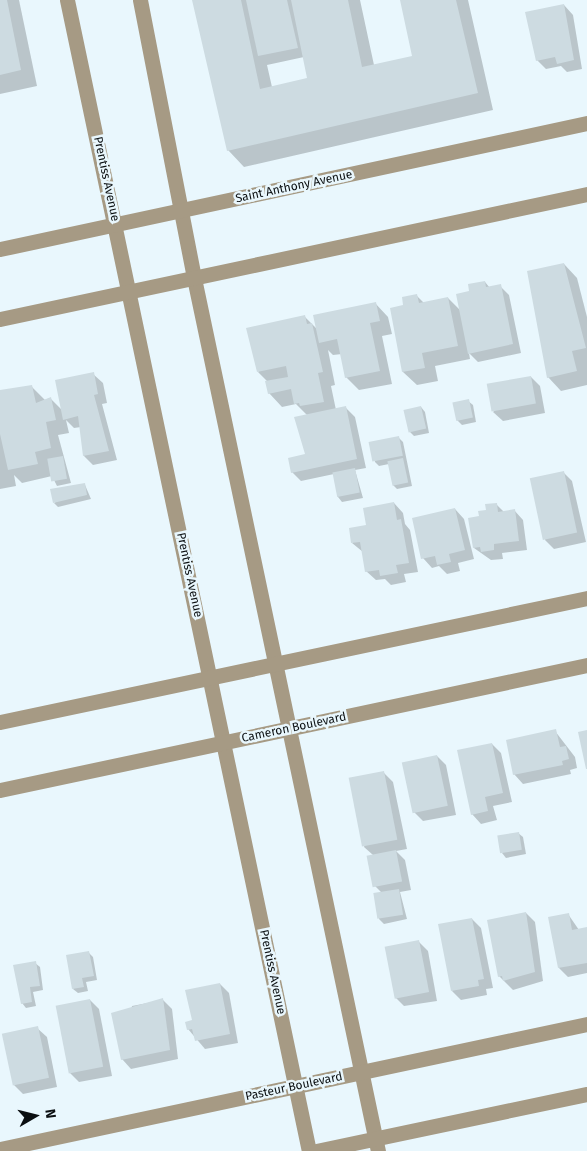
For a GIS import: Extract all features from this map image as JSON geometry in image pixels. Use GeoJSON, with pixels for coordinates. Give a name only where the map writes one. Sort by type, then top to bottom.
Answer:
{"type":"FeatureCollection","features":[{"type":"Feature","properties":{"kind":"street","name":"Prentiss Avenue"},"geometry":{"type":"LineString","coordinates":[[67,0],[116,225],[309,1151]]}},
{"type":"Feature","properties":{"kind":"street"},"geometry":{"type":"LineString","coordinates":[[140,0],[183,212],[194,278],[377,1145]]}},
{"type":"Feature","properties":{"kind":"street","name":"Saint Anthony Avenue"},"geometry":{"type":"LineString","coordinates":[[0,249],[183,212],[587,122]]}},
{"type":"Feature","properties":{"kind":"street"},"geometry":{"type":"LineString","coordinates":[[0,319],[587,194]]}},
{"type":"Feature","properties":{"kind":"street"},"geometry":{"type":"LineString","coordinates":[[0,722],[587,598]]}},
{"type":"Feature","properties":{"kind":"street","name":"Cameron Boulevard"},"geometry":{"type":"LineString","coordinates":[[0,790],[587,665]]}},
{"type":"Feature","properties":{"kind":"street","name":"Pasteur Boulevard"},"geometry":{"type":"LineString","coordinates":[[0,1149],[587,1024]]}},
{"type":"Feature","properties":{"kind":"street"},"geometry":{"type":"LineString","coordinates":[[316,1151],[377,1145],[587,1094]]}},
{"type":"Feature","properties":{"kind":"building"},"geometry":{"type":"Polygon","coordinates":[[[0,0],[7,0],[21,70],[0,75],[0,0]]]}},
{"type":"Feature","properties":{"kind":"building"},"geometry":{"type":"Polygon","coordinates":[[[192,0],[241,0],[260,89],[307,78],[291,0],[348,0],[362,67],[412,56],[400,0],[456,0],[478,93],[227,151],[192,0]]]}},
{"type":"Feature","properties":{"kind":"building"},"geometry":{"type":"Polygon","coordinates":[[[246,0],[287,0],[298,48],[258,56],[246,0]]]}},
{"type":"Feature","properties":{"kind":"building"},"geometry":{"type":"Polygon","coordinates":[[[564,4],[574,60],[557,64],[555,57],[536,61],[525,12],[564,4]]]}},
{"type":"Feature","properties":{"kind":"building"},"geometry":{"type":"Polygon","coordinates":[[[564,263],[586,348],[572,351],[577,371],[547,378],[527,271],[564,263]]]}},
{"type":"Feature","properties":{"kind":"building"},"geometry":{"type":"Polygon","coordinates":[[[485,281],[486,287],[501,284],[513,344],[468,354],[456,294],[469,291],[468,284],[485,281]]]}},
{"type":"Feature","properties":{"kind":"building"},"geometry":{"type":"Polygon","coordinates":[[[417,294],[419,303],[448,297],[458,346],[422,353],[425,368],[402,372],[390,308],[403,305],[402,297],[417,294]]]}},
{"type":"Feature","properties":{"kind":"building"},"geometry":{"type":"Polygon","coordinates":[[[376,302],[380,321],[370,323],[380,371],[345,378],[337,339],[319,343],[313,315],[376,302]]]}},
{"type":"Feature","properties":{"kind":"building"},"geometry":{"type":"Polygon","coordinates":[[[305,315],[307,324],[312,323],[323,372],[318,373],[324,402],[300,406],[299,403],[294,404],[291,389],[268,394],[265,381],[288,377],[286,366],[257,372],[246,328],[305,315]]]}},
{"type":"Feature","properties":{"kind":"building"},"geometry":{"type":"Polygon","coordinates":[[[94,372],[98,394],[94,395],[109,451],[83,456],[78,416],[63,420],[55,380],[94,372]]]}},
{"type":"Feature","properties":{"kind":"building"},"geometry":{"type":"Polygon","coordinates":[[[531,376],[536,404],[492,411],[487,384],[531,376]]]}},
{"type":"Feature","properties":{"kind":"building"},"geometry":{"type":"Polygon","coordinates":[[[32,385],[36,403],[51,397],[56,420],[46,422],[51,448],[35,452],[38,464],[8,470],[0,434],[0,390],[32,385]]]}},
{"type":"Feature","properties":{"kind":"building"},"geometry":{"type":"Polygon","coordinates":[[[469,399],[473,418],[456,421],[452,403],[469,399]]]}},
{"type":"Feature","properties":{"kind":"building"},"geometry":{"type":"Polygon","coordinates":[[[346,406],[357,459],[291,473],[288,458],[305,454],[294,417],[346,406]]]}},
{"type":"Feature","properties":{"kind":"building"},"geometry":{"type":"Polygon","coordinates":[[[421,406],[426,428],[409,432],[403,410],[421,406]]]}},
{"type":"Feature","properties":{"kind":"building"},"geometry":{"type":"Polygon","coordinates":[[[399,436],[403,456],[372,462],[369,442],[399,436]]]}},
{"type":"Feature","properties":{"kind":"building"},"geometry":{"type":"Polygon","coordinates":[[[63,456],[67,479],[51,481],[47,459],[63,456]]]}},
{"type":"Feature","properties":{"kind":"building"},"geometry":{"type":"Polygon","coordinates":[[[403,458],[408,482],[393,486],[387,461],[403,458]]]}},
{"type":"Feature","properties":{"kind":"building"},"geometry":{"type":"Polygon","coordinates":[[[355,468],[360,493],[337,497],[332,472],[355,468]]]}},
{"type":"Feature","properties":{"kind":"building"},"geometry":{"type":"Polygon","coordinates":[[[564,471],[577,533],[543,540],[530,478],[564,471]]]}},
{"type":"Feature","properties":{"kind":"building"},"geometry":{"type":"Polygon","coordinates":[[[85,483],[87,495],[53,503],[50,489],[85,483]]]}},
{"type":"Feature","properties":{"kind":"building"},"geometry":{"type":"Polygon","coordinates":[[[394,502],[397,520],[401,519],[409,563],[396,565],[398,573],[380,576],[379,570],[365,572],[360,542],[351,543],[349,528],[366,525],[363,508],[394,502]]]}},
{"type":"Feature","properties":{"kind":"building"},"geometry":{"type":"Polygon","coordinates":[[[497,503],[498,512],[515,509],[519,541],[494,544],[494,550],[481,552],[480,547],[473,548],[468,518],[479,516],[478,511],[486,510],[485,504],[497,503]]]}},
{"type":"Feature","properties":{"kind":"building"},"geometry":{"type":"Polygon","coordinates":[[[455,508],[465,550],[449,554],[451,562],[437,565],[435,556],[421,559],[412,518],[455,508]]]}},
{"type":"Feature","properties":{"kind":"building"},"geometry":{"type":"Polygon","coordinates":[[[556,729],[560,747],[566,746],[569,759],[562,761],[563,765],[513,775],[506,740],[556,729]]]}},
{"type":"Feature","properties":{"kind":"building"},"geometry":{"type":"Polygon","coordinates":[[[587,730],[587,769],[586,769],[578,732],[587,730]]]}},
{"type":"Feature","properties":{"kind":"building"},"geometry":{"type":"Polygon","coordinates":[[[492,743],[503,793],[485,797],[488,811],[471,815],[457,750],[492,743]]]}},
{"type":"Feature","properties":{"kind":"building"},"geometry":{"type":"Polygon","coordinates":[[[437,755],[448,806],[413,813],[402,762],[437,755]]]}},
{"type":"Feature","properties":{"kind":"building"},"geometry":{"type":"Polygon","coordinates":[[[384,771],[397,840],[362,847],[349,778],[384,771]]]}},
{"type":"Feature","properties":{"kind":"building"},"geometry":{"type":"Polygon","coordinates":[[[519,832],[522,850],[500,853],[497,835],[519,832]]]}},
{"type":"Feature","properties":{"kind":"building"},"geometry":{"type":"Polygon","coordinates":[[[396,850],[402,881],[373,887],[367,856],[396,850]]]}},
{"type":"Feature","properties":{"kind":"building"},"geometry":{"type":"Polygon","coordinates":[[[399,889],[403,915],[377,919],[373,893],[399,889]]]}},
{"type":"Feature","properties":{"kind":"building"},"geometry":{"type":"Polygon","coordinates":[[[526,912],[535,972],[503,981],[502,976],[498,977],[487,920],[526,912]]]}},
{"type":"Feature","properties":{"kind":"building"},"geometry":{"type":"Polygon","coordinates":[[[569,913],[572,930],[587,927],[587,963],[558,968],[548,917],[569,913]]]}},
{"type":"Feature","properties":{"kind":"building"},"geometry":{"type":"Polygon","coordinates":[[[472,918],[484,979],[478,980],[479,986],[451,991],[438,924],[472,918]]]}},
{"type":"Feature","properties":{"kind":"building"},"geometry":{"type":"Polygon","coordinates":[[[419,940],[429,992],[395,999],[385,947],[419,940]]]}},
{"type":"Feature","properties":{"kind":"building"},"geometry":{"type":"Polygon","coordinates":[[[89,951],[94,976],[82,978],[84,987],[72,989],[66,955],[89,951]]]}},
{"type":"Feature","properties":{"kind":"building"},"geometry":{"type":"Polygon","coordinates":[[[36,961],[40,986],[30,987],[32,1002],[21,1004],[13,965],[36,961]]]}},
{"type":"Feature","properties":{"kind":"building"},"geometry":{"type":"Polygon","coordinates":[[[220,983],[230,1034],[195,1041],[192,1029],[187,1030],[185,1022],[192,1020],[185,990],[220,983]]]}},
{"type":"Feature","properties":{"kind":"building"},"geometry":{"type":"Polygon","coordinates":[[[163,998],[170,1050],[121,1060],[111,1013],[163,998]]]}},
{"type":"Feature","properties":{"kind":"building"},"geometry":{"type":"Polygon","coordinates":[[[90,999],[103,1067],[69,1073],[56,1006],[90,999]]]}},
{"type":"Feature","properties":{"kind":"building"},"geometry":{"type":"Polygon","coordinates":[[[38,1026],[49,1078],[13,1086],[2,1034],[38,1026]]]}}]}
